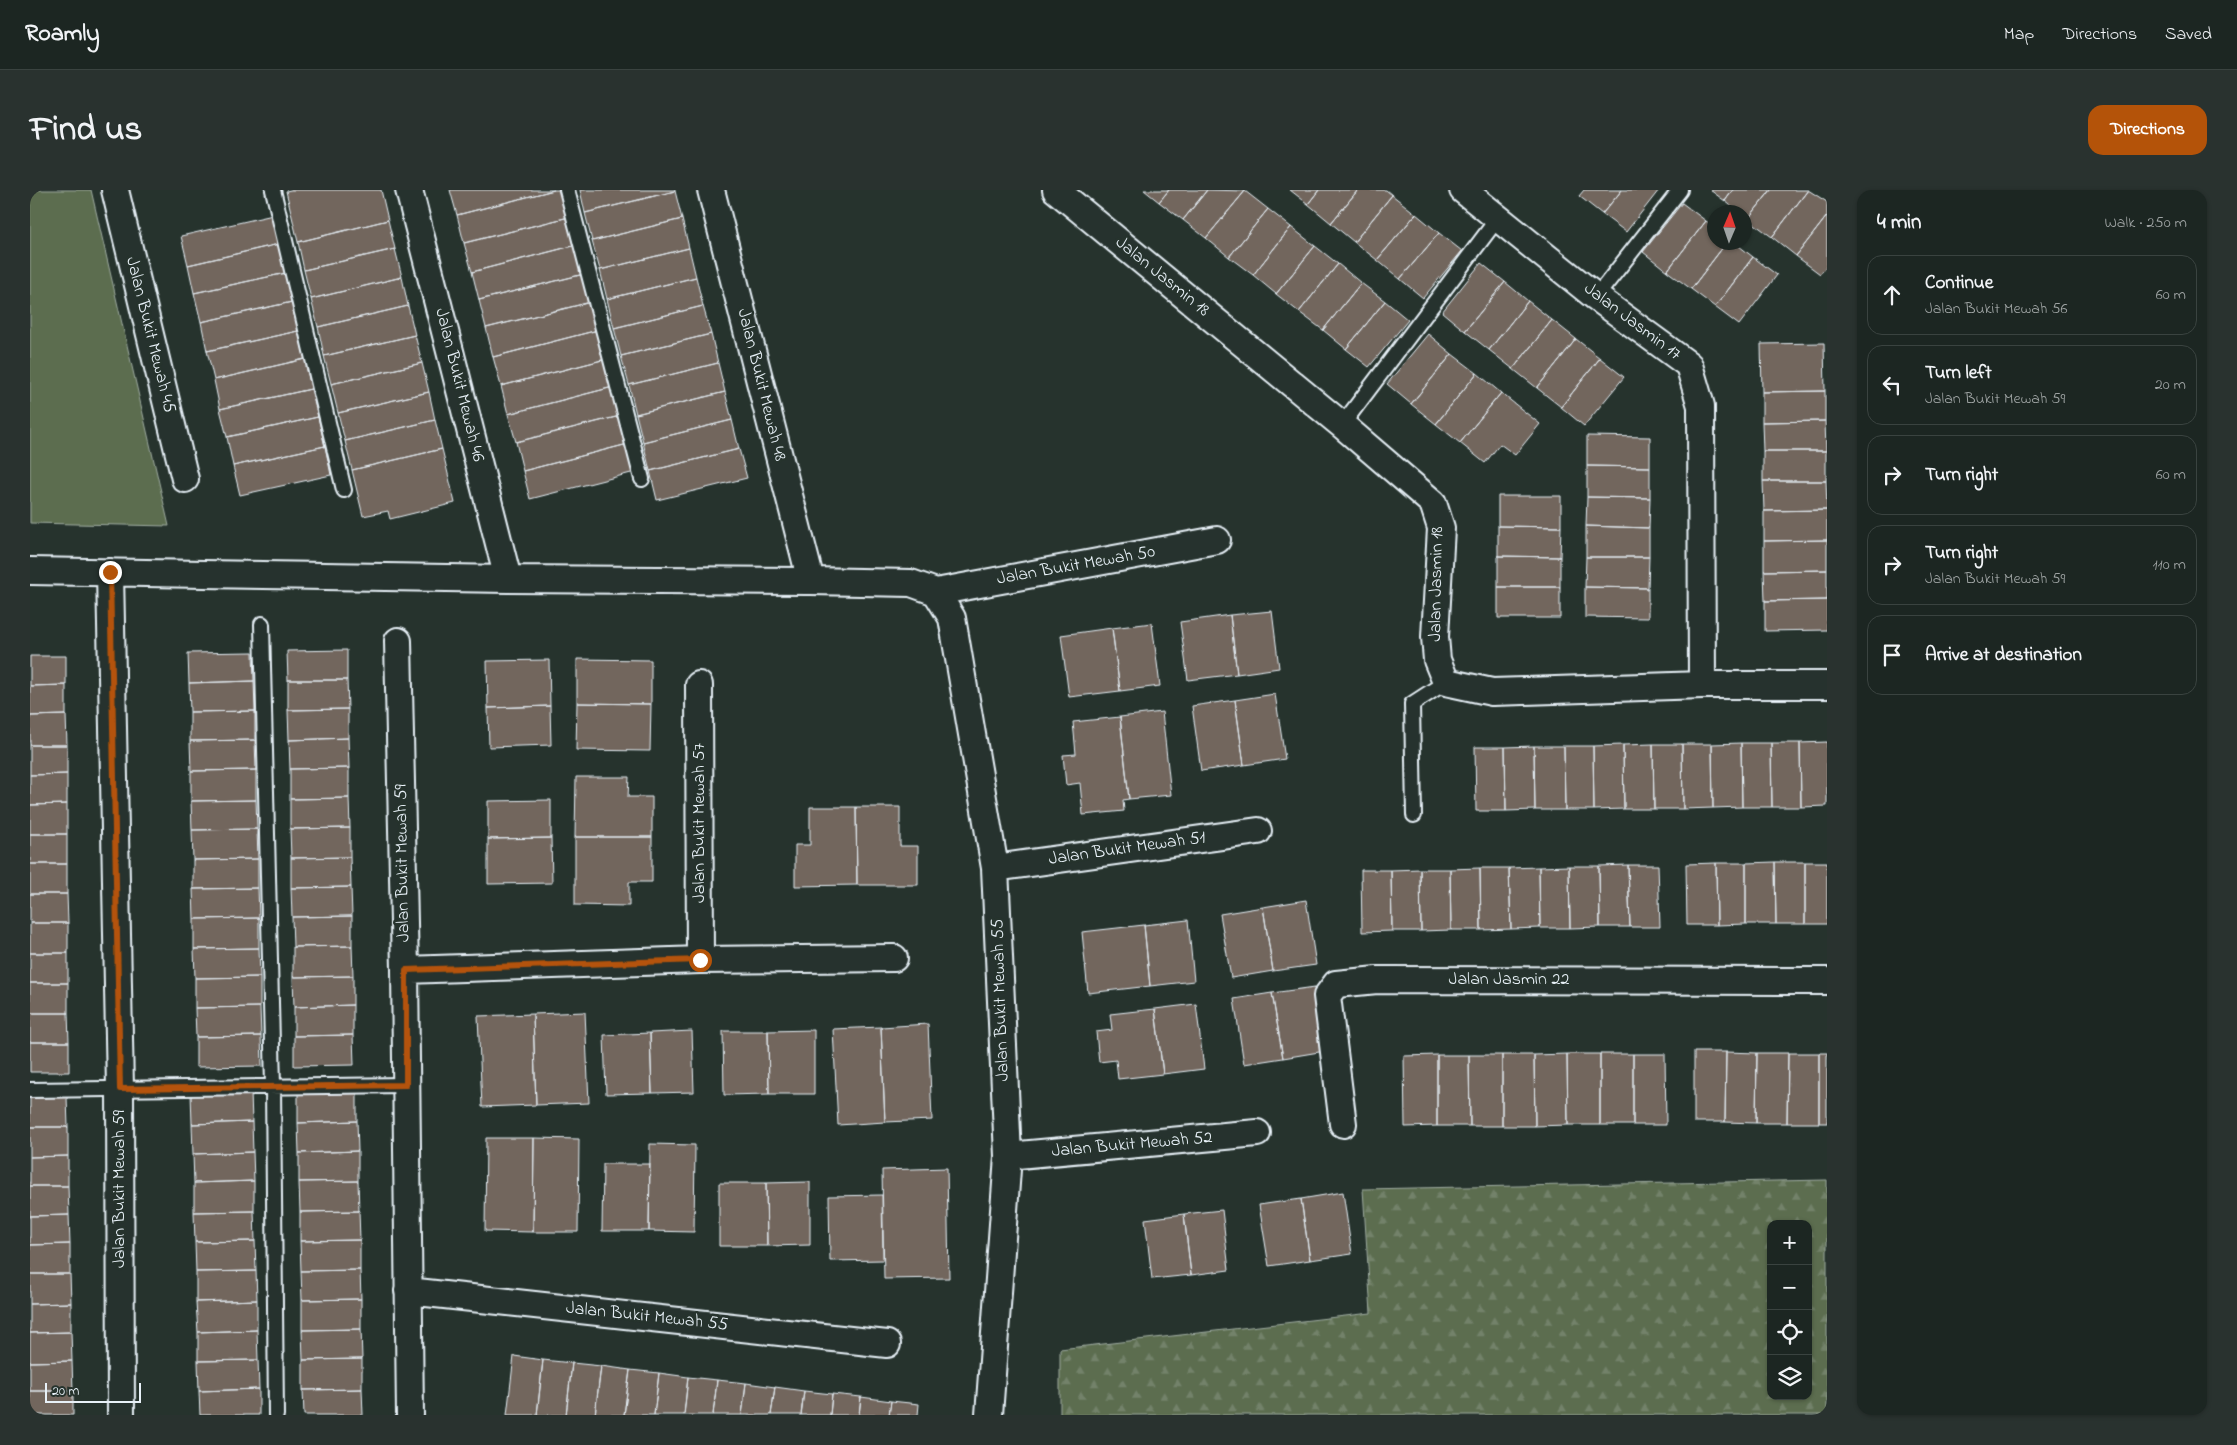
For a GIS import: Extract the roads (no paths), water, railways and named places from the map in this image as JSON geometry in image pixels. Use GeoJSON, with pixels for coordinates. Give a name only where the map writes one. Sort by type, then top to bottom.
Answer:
{"type":"FeatureCollection","features":[{"type":"Feature","properties":{"kind":"street","name":"Jalan Bukit Mewah 45"},"geometry":{"type":"LineString","coordinates":[[115,190],[185,479]]}},
{"type":"Feature","properties":{"kind":"street","name":"Jalan Bukit Mewah 46"},"geometry":{"type":"LineString","coordinates":[[409,190],[508,579]]}},
{"type":"Feature","properties":{"kind":"street","name":"Jalan Bukit Mewah 48"},"geometry":{"type":"LineString","coordinates":[[711,190],[811,580]]}},
{"type":"Feature","properties":{"kind":"street","name":"Jalan Jasmin 18"},"geometry":{"type":"LineString","coordinates":[[1056,190],[1342,425],[1433,503],[1441,528],[1435,637],[1437,660],[1446,682]]}},
{"type":"Feature","properties":{"kind":"street","name":"Jalan Jasmin 17"},"geometry":{"type":"LineString","coordinates":[[1464,190],[1596,297],[1689,365],[1701,406],[1702,685]]}},
{"type":"Feature","properties":{"kind":"street","name":"Jalan Bukit Mewah 50"},"geometry":{"type":"LineString","coordinates":[[936,592],[1217,540]]}},
{"type":"Feature","properties":{"kind":"street"},"geometry":{"type":"LineString","coordinates":[[30,571],[508,579],[811,580],[911,583],[936,592]]}},
{"type":"Feature","properties":{"kind":"street","name":"Jalan Bukit Mewah 59"},"geometry":{"type":"LineString","coordinates":[[110,572],[120,1089],[121,1415]]}},
{"type":"Feature","properties":{"kind":"street","name":"Jalan Bukit Mewah 55"},"geometry":{"type":"LineString","coordinates":[[936,592],[952,618],[995,868],[1008,1156],[989,1415]]}},
{"type":"Feature","properties":{"kind":"street","name":"Jalan Bukit Mewah 59"},"geometry":{"type":"LineString","coordinates":[[398,641],[406,970],[410,1415]]}},
{"type":"Feature","properties":{"kind":"street"},"geometry":{"type":"LineString","coordinates":[[1446,682],[1492,692],[1702,685],[1827,685]]}},
{"type":"Feature","properties":{"kind":"street","name":"Jalan Bukit Mewah 57"},"geometry":{"type":"LineString","coordinates":[[699,685],[700,960]]}},
{"type":"Feature","properties":{"kind":"street","name":"Jalan Bukit Mewah 51"},"geometry":{"type":"LineString","coordinates":[[995,868],[1258,831]]}},
{"type":"Feature","properties":{"kind":"street"},"geometry":{"type":"LineString","coordinates":[[406,970],[700,960],[894,958]]}},
{"type":"Feature","properties":{"kind":"street","name":"Jalan Jasmin 22"},"geometry":{"type":"LineString","coordinates":[[1343,1124],[1327,996],[1336,984],[1376,980],[1827,981]]}},
{"type":"Feature","properties":{"kind":"street","name":"Jalan Bukit Mewah 52"},"geometry":{"type":"LineString","coordinates":[[1008,1156],[1257,1133]]}},
{"type":"Feature","properties":{"kind":"street","name":"Jalan Bukit Mewah 55"},"geometry":{"type":"LineString","coordinates":[[408,1291],[887,1344]]}},
{"type":"Feature","properties":{"kind":"lane"},"geometry":{"type":"LineString","coordinates":[[273,190],[344,490]]}},
{"type":"Feature","properties":{"kind":"lane"},"geometry":{"type":"LineString","coordinates":[[567,190],[642,479]]}},
{"type":"Feature","properties":{"kind":"lane"},"geometry":{"type":"LineString","coordinates":[[1596,297],[1680,190]]}},
{"type":"Feature","properties":{"kind":"lane"},"geometry":{"type":"LineString","coordinates":[[1342,425],[1498,218]]}},
{"type":"Feature","properties":{"kind":"lane"},"geometry":{"type":"LineString","coordinates":[[262,624],[273,1086],[276,1415]]}},
{"type":"Feature","properties":{"kind":"lane"},"geometry":{"type":"LineString","coordinates":[[1414,815],[1412,704],[1446,682]]}},
{"type":"Feature","properties":{"kind":"lane"},"geometry":{"type":"LineString","coordinates":[[30,1090],[406,1085]]}}]}
